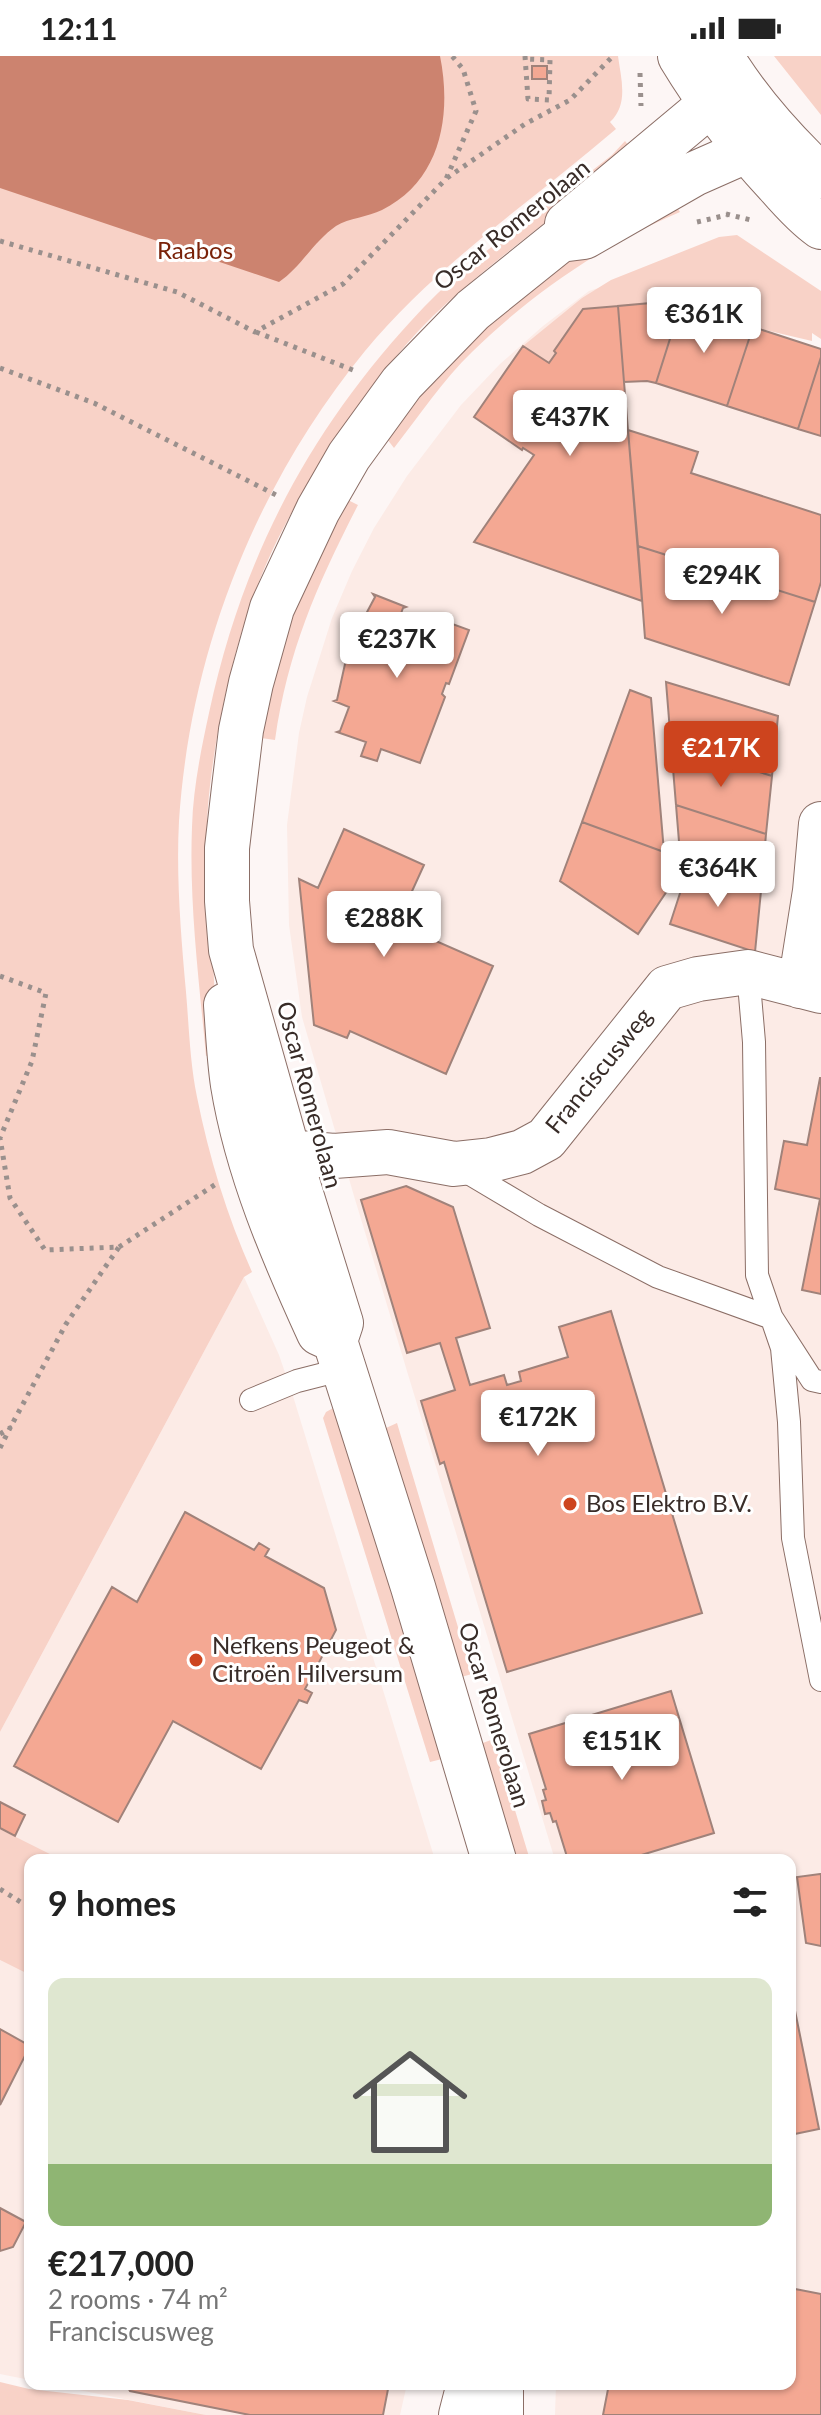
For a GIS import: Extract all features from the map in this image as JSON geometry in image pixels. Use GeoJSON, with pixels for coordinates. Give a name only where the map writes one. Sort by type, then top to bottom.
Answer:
{"type":"FeatureCollection","features":[{"type":"Feature","properties":{"kind":"street"},"geometry":{"type":"LineString","coordinates":[[659,61],[723,81],[821,227]]}},
{"type":"Feature","properties":{"kind":"street","name":"Oscar Romerolaan"},"geometry":{"type":"LineString","coordinates":[[492,1854],[413,1587],[339,1355],[341,1323],[254,1163],[227,901],[227,848],[241,730],[272,608],[290,568],[340,470],[402,383],[473,310],[560,240],[567,222],[723,81]]}},
{"type":"Feature","properties":{"kind":"street"},"geometry":{"type":"LineString","coordinates":[[761,141],[821,176]]}},
{"type":"Feature","properties":{"kind":"street","name":"Oscar Romerolaan"},"geometry":{"type":"LineString","coordinates":[[560,240],[584,237],[694,174],[761,141]]}},
{"type":"Feature","properties":{"kind":"street","name":"Franciscusweg"},"geometry":{"type":"LineString","coordinates":[[254,1163],[388,1152],[454,1164],[491,1160],[522,1152],[546,1139],[667,988],[698,979],[748,972],[810,989],[821,824]]}},
{"type":"Feature","properties":{"kind":"street"},"geometry":{"type":"LineString","coordinates":[[461,2415],[467,2390]]}},
{"type":"Feature","properties":{"kind":"street"},"geometry":{"type":"LineString","coordinates":[[501,2390],[501,2415]]}},
{"type":"Feature","properties":{"kind":"lane"},"geometry":{"type":"LineString","coordinates":[[748,972],[754,1042],[757,1275],[782,1348],[789,1422],[793,1538],[821,1680]]}},
{"type":"Feature","properties":{"kind":"lane"},"geometry":{"type":"LineString","coordinates":[[454,1164],[539,1215],[658,1277],[772,1318],[812,1380],[821,1382]]}},
{"type":"Feature","properties":{"kind":"lane"},"geometry":{"type":"LineString","coordinates":[[251,1400],[297,1381],[339,1355]]}},
{"type":"Feature","properties":{"kind":"path"},"geometry":{"type":"LineString","coordinates":[[446,179],[476,111],[463,69],[452,56]]}},
{"type":"Feature","properties":{"kind":"path"},"geometry":{"type":"LineString","coordinates":[[255,332],[343,284],[446,179],[525,124],[570,100],[613,56]]}},
{"type":"Feature","properties":{"kind":"path"},"geometry":{"type":"LineString","coordinates":[[525,57],[550,60],[549,100],[528,99],[525,57]]}},
{"type":"Feature","properties":{"kind":"path"},"geometry":{"type":"LineString","coordinates":[[636,117],[659,61]]}},
{"type":"Feature","properties":{"kind":"path"},"geometry":{"type":"LineString","coordinates":[[686,225],[727,215],[758,223]]}},
{"type":"Feature","properties":{"kind":"path"},"geometry":{"type":"LineString","coordinates":[[0,241],[177,292],[255,332],[358,372]]}},
{"type":"Feature","properties":{"kind":"path"},"geometry":{"type":"LineString","coordinates":[[350,382],[368,361]]}},
{"type":"Feature","properties":{"kind":"path"},"geometry":{"type":"LineString","coordinates":[[0,368],[94,403],[278,496]]}},
{"type":"Feature","properties":{"kind":"path"},"geometry":{"type":"LineString","coordinates":[[269,509],[286,482]]}},
{"type":"Feature","properties":{"kind":"path"},"geometry":{"type":"LineString","coordinates":[[0,976],[46,993],[32,1061],[0,1138],[10,1198],[45,1250],[119,1247]]}},
{"type":"Feature","properties":{"kind":"path"},"geometry":{"type":"LineString","coordinates":[[0,1448],[66,1324],[119,1247],[254,1163]]}},
{"type":"Feature","properties":{"kind":"path"},"geometry":{"type":"LineString","coordinates":[[0,1434],[10,1428]]}},
{"type":"Feature","properties":{"kind":"path"},"geometry":{"type":"LineString","coordinates":[[0,1889],[24,1904]]}},
{"type":"Feature","properties":{"kind":"shaded area"},"geometry":{"type":"Polygon","coordinates":[[[0,56],[440,56],[444,101],[442,123],[438,144],[418,182],[382,210],[336,226],[279,282],[0,188],[0,56]]]}},
{"type":"Feature","properties":{"kind":"shaded area"},"geometry":{"type":"Polygon","coordinates":[[[617,282],[821,349],[821,2415],[555,2415],[556,2390],[796,2390],[796,1854],[553,1854],[302,1017],[289,925],[287,825],[299,733],[332,618],[352,571],[374,528],[407,476],[461,405],[500,364],[589,291],[617,282]]]}},
{"type":"Feature","properties":{"kind":"shaded area"},"geometry":{"type":"Polygon","coordinates":[[[244,1277],[279,1355],[293,1396],[433,1854],[50,1854],[0,1829],[0,1732],[244,1277]]]}},
{"type":"Feature","properties":{"kind":"shaded area"},"geometry":{"type":"Polygon","coordinates":[[[0,1960],[24,1972],[24,2379],[0,2374],[0,1960]]]}},
{"type":"Feature","properties":{"kind":"shaded area"},"geometry":{"type":"Polygon","coordinates":[[[79,2390],[406,2390],[400,2415],[206,2415],[79,2390]]]}},
{"type":"Feature","properties":{"kind":"green space","name":"Raabos"},"geometry":{"type":"Polygon","coordinates":[[[0,56],[618,56],[622,99],[610,122],[616,129],[454,262],[393,319],[365,351],[326,402],[292,456],[236,571],[214,632],[198,694],[186,757],[178,842],[181,928],[197,1097],[220,1186],[252,1272],[244,1277],[0,1732],[0,56]]]}},
{"type":"Feature","properties":{"kind":"green space"},"geometry":{"type":"Polygon","coordinates":[[[774,56],[821,56],[821,115],[774,56]]]}},
{"type":"Feature","properties":{"kind":"green space"},"geometry":{"type":"Polygon","coordinates":[[[625,141],[633,151],[482,273],[408,342],[333,444],[273,549],[239,641],[222,708],[211,774],[207,865],[217,1053],[206,1056],[193,913],[191,856],[194,798],[203,741],[223,655],[262,546],[316,445],[384,352],[424,307],[515,228],[612,155],[625,141]]]}},
{"type":"Feature","properties":{"kind":"green space"},"geometry":{"type":"Polygon","coordinates":[[[672,200],[680,212],[596,255],[544,291],[495,331],[451,374],[394,448],[387,439],[429,381],[473,336],[573,256],[672,200]]]}},
{"type":"Feature","properties":{"kind":"green space"},"geometry":{"type":"Polygon","coordinates":[[[737,235],[821,291],[821,339],[812,333],[812,341],[753,327],[672,301],[583,309],[554,350],[556,353],[549,363],[523,346],[582,298],[611,280],[719,237],[737,235]]]}},
{"type":"Feature","properties":{"kind":"green space"},"geometry":{"type":"Polygon","coordinates":[[[346,499],[358,505],[330,563],[296,647],[275,740],[261,738],[283,638],[315,554],[346,499]]]}},
{"type":"Feature","properties":{"kind":"green space"},"geometry":{"type":"Polygon","coordinates":[[[335,1407],[442,1759],[430,1762],[323,1418],[335,1407]]]}},
{"type":"Feature","properties":{"kind":"green space"},"geometry":{"type":"Polygon","coordinates":[[[397,1423],[472,1674],[461,1677],[386,1428],[397,1423]]]}},
{"type":"Feature","properties":{"kind":"green space"},"geometry":{"type":"Polygon","coordinates":[[[491,1740],[499,1757],[528,1854],[513,1854],[480,1744],[491,1740]]]}},
{"type":"Feature","properties":{"kind":"green space"},"geometry":{"type":"Polygon","coordinates":[[[0,1829],[50,1854],[24,1854],[24,1972],[0,1960],[0,1829]]]}},
{"type":"Feature","properties":{"kind":"green space"},"geometry":{"type":"Polygon","coordinates":[[[0,2382],[24,2390],[128,2400],[206,2415],[0,2415],[0,2382]]]}},
{"type":"Feature","properties":{"kind":"building"},"geometry":{"type":"Polygon","coordinates":[[[532,66],[547,66],[547,79],[532,79],[532,66]]]}},
{"type":"Feature","properties":{"kind":"building"},"geometry":{"type":"Polygon","coordinates":[[[673,301],[681,304],[656,383],[624,382],[618,306],[673,301]]]}},
{"type":"Feature","properties":{"kind":"building"},"geometry":{"type":"Polygon","coordinates":[[[681,304],[753,327],[727,406],[656,383],[681,304]]]}},
{"type":"Feature","properties":{"kind":"building"},"geometry":{"type":"Polygon","coordinates":[[[618,306],[642,601],[474,542],[534,455],[474,417],[523,346],[549,363],[583,309],[618,306]]]}},
{"type":"Feature","properties":{"kind":"building"},"geometry":{"type":"Polygon","coordinates":[[[753,327],[821,349],[798,429],[727,406],[753,327]]]}},
{"type":"Feature","properties":{"kind":"building"},"geometry":{"type":"Polygon","coordinates":[[[821,357],[821,436],[798,429],[821,357]]]}},
{"type":"Feature","properties":{"kind":"building"},"geometry":{"type":"Polygon","coordinates":[[[628,430],[698,452],[691,473],[821,515],[821,582],[815,602],[638,546],[628,430]]]}},
{"type":"Feature","properties":{"kind":"building"},"geometry":{"type":"Polygon","coordinates":[[[638,546],[815,602],[789,685],[645,638],[638,546]]]}},
{"type":"Feature","properties":{"kind":"building"},"geometry":{"type":"Polygon","coordinates":[[[373,594],[406,607],[399,619],[423,628],[428,615],[469,630],[449,684],[446,683],[442,694],[445,697],[420,763],[381,749],[377,761],[361,756],[366,742],[337,732],[349,707],[334,701],[337,700],[349,646],[375,597],[373,594]]]}},
{"type":"Feature","properties":{"kind":"building"},"geometry":{"type":"Polygon","coordinates":[[[666,682],[778,716],[772,776],[671,744],[666,682]]]}},
{"type":"Feature","properties":{"kind":"building"},"geometry":{"type":"Polygon","coordinates":[[[630,690],[651,698],[664,852],[582,822],[630,690]]]}},
{"type":"Feature","properties":{"kind":"building"},"geometry":{"type":"Polygon","coordinates":[[[671,744],[772,776],[766,834],[676,805],[671,744]]]}},
{"type":"Feature","properties":{"kind":"building"},"geometry":{"type":"Polygon","coordinates":[[[676,805],[766,834],[761,891],[681,866],[676,805]]]}},
{"type":"Feature","properties":{"kind":"building"},"geometry":{"type":"Polygon","coordinates":[[[582,822],[664,852],[667,891],[638,934],[560,881],[582,822]]]}},
{"type":"Feature","properties":{"kind":"building"},"geometry":{"type":"Polygon","coordinates":[[[344,829],[424,865],[397,924],[493,966],[446,1074],[350,1031],[347,1038],[314,1025],[299,879],[318,888],[344,829]]]}},
{"type":"Feature","properties":{"kind":"building"},"geometry":{"type":"Polygon","coordinates":[[[681,866],[761,891],[755,952],[670,924],[683,884],[681,866]]]}},
{"type":"Feature","properties":{"kind":"building"},"geometry":{"type":"Polygon","coordinates":[[[820,1078],[821,1294],[802,1290],[820,1199],[775,1189],[784,1141],[807,1145],[820,1078]]]}},
{"type":"Feature","properties":{"kind":"building"},"geometry":{"type":"Polygon","coordinates":[[[406,1186],[453,1207],[490,1328],[456,1338],[470,1385],[504,1375],[507,1385],[521,1381],[519,1372],[568,1357],[559,1327],[611,1311],[702,1613],[507,1672],[444,1462],[440,1464],[421,1401],[455,1390],[440,1343],[407,1353],[361,1200],[406,1186]]]}},
{"type":"Feature","properties":{"kind":"building","name":"Nefkens Peugeot & Citroën Hilversum"},"geometry":{"type":"Polygon","coordinates":[[[185,1512],[254,1550],[259,1543],[269,1549],[265,1556],[324,1588],[336,1630],[305,1689],[312,1693],[307,1703],[299,1700],[261,1769],[173,1721],[118,1822],[14,1766],[112,1587],[137,1602],[185,1512]]]}},
{"type":"Feature","properties":{"kind":"building"},"geometry":{"type":"Polygon","coordinates":[[[671,1691],[714,1833],[645,1854],[566,1854],[556,1821],[553,1822],[550,1813],[545,1814],[542,1801],[546,1800],[543,1790],[546,1789],[529,1734],[671,1691]]]}},
{"type":"Feature","properties":{"kind":"building"},"geometry":{"type":"Polygon","coordinates":[[[0,1802],[25,1815],[15,1836],[0,1828],[0,1802]]]}},
{"type":"Feature","properties":{"kind":"building"},"geometry":{"type":"Polygon","coordinates":[[[821,1874],[821,1946],[806,1943],[797,1877],[821,1874]]]}},
{"type":"Feature","properties":{"kind":"building"},"geometry":{"type":"Polygon","coordinates":[[[796,2016],[819,2129],[796,2134],[796,2016]]]}},
{"type":"Feature","properties":{"kind":"building"},"geometry":{"type":"Polygon","coordinates":[[[0,2029],[24,2043],[24,2058],[0,2105],[0,2029]]]}},
{"type":"Feature","properties":{"kind":"building"},"geometry":{"type":"Polygon","coordinates":[[[0,2208],[24,2221],[24,2226],[13,2247],[0,2251],[0,2208]]]}},
{"type":"Feature","properties":{"kind":"building"},"geometry":{"type":"Polygon","coordinates":[[[796,2289],[821,2294],[821,2415],[603,2415],[608,2390],[796,2390],[796,2289]]]}},
{"type":"Feature","properties":{"kind":"building"},"geometry":{"type":"Polygon","coordinates":[[[388,2390],[383,2415],[250,2415],[130,2391],[388,2390]]]}},
{"type":"Feature","properties":{"kind":"place","name":"Bos Elektro B.V."},"geometry":{"type":"Point","coordinates":[570,1504]}},
{"type":"Feature","properties":{"kind":"place","name":"Nefkens Peugeot & Citroën Hilversum"},"geometry":{"type":"Point","coordinates":[196,1660]}}]}
